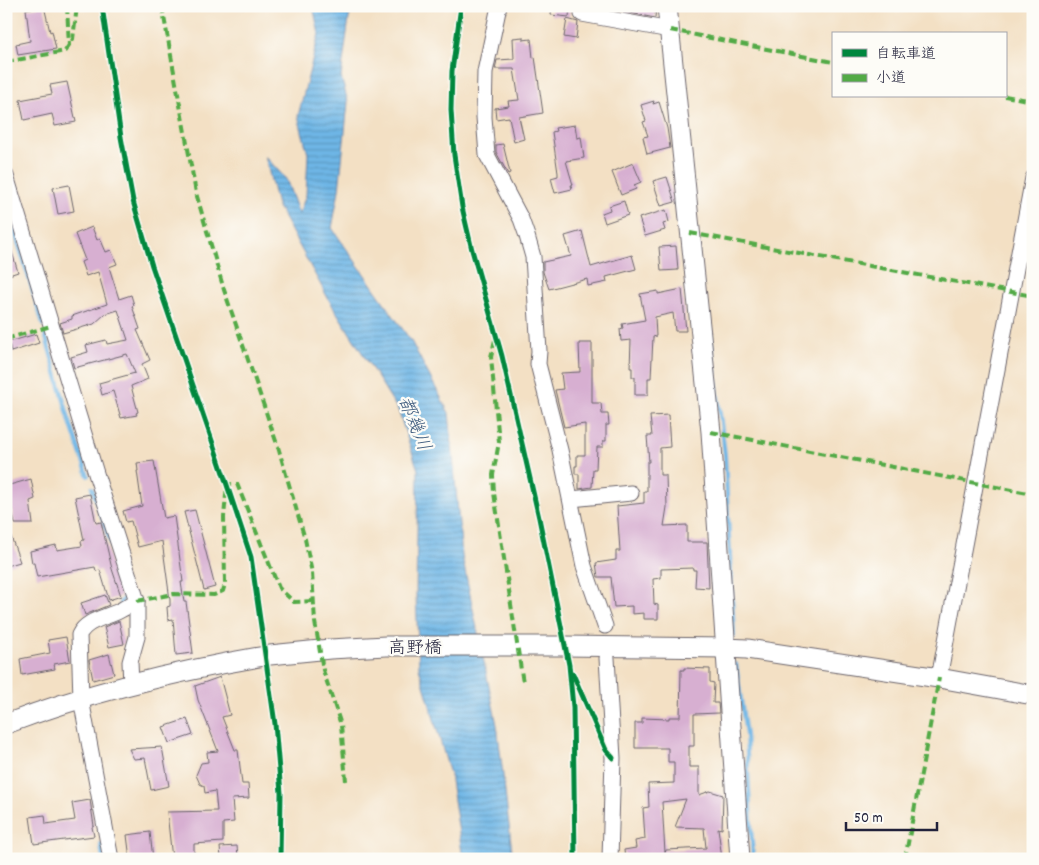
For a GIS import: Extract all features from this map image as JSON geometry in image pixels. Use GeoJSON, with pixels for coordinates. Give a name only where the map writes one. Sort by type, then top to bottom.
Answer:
{"type":"FeatureCollection","features":[{"type":"Feature","properties":{"kind":"street"},"geometry":{"type":"LineString","coordinates":[[499,6],[485,72],[484,117],[487,155],[521,219],[533,257],[538,364],[571,499],[584,566],[605,626]]}},
{"type":"Feature","properties":{"kind":"street"},"geometry":{"type":"LineString","coordinates":[[667,6],[711,432],[740,859]]}},
{"type":"Feature","properties":{"kind":"street"},"geometry":{"type":"LineString","coordinates":[[582,14],[670,30]]}},
{"type":"Feature","properties":{"kind":"street"},"geometry":{"type":"LineString","coordinates":[[6,176],[98,480],[137,601],[137,637],[130,662],[131,684]]}},
{"type":"Feature","properties":{"kind":"street"},"geometry":{"type":"LineString","coordinates":[[939,678],[1033,178]]}},
{"type":"Feature","properties":{"kind":"street"},"geometry":{"type":"LineString","coordinates":[[571,499],[632,493]]}},
{"type":"Feature","properties":{"kind":"street"},"geometry":{"type":"LineString","coordinates":[[111,859],[81,699],[79,635],[81,629],[88,624],[137,601]]}},
{"type":"Feature","properties":{"kind":"street","name":"高野橋"},"geometry":{"type":"LineString","coordinates":[[6,724],[131,684],[216,664],[330,649],[386,646],[747,649],[939,678],[1033,695]]}},
{"type":"Feature","properties":{"kind":"street"},"geometry":{"type":"LineString","coordinates":[[607,658],[613,758],[610,859]]}},
{"type":"Feature","properties":{"kind":"water","name":"都幾川"},"geometry":{"type":"Polygon","coordinates":[[[313,6],[353,6],[349,18],[341,77],[348,102],[339,190],[332,228],[411,341],[449,413],[462,556],[497,725],[513,859],[463,859],[450,774],[419,668],[416,596],[418,470],[398,410],[329,300],[277,205],[265,156],[286,179],[299,214],[306,195],[308,154],[298,116],[319,34],[313,6]]]}},
{"type":"Feature","properties":{"kind":"building"},"geometry":{"type":"Polygon","coordinates":[[[44,6],[56,49],[18,55],[16,44],[30,41],[26,9],[44,6]]]}},
{"type":"Feature","properties":{"kind":"building"},"geometry":{"type":"Polygon","coordinates":[[[552,6],[570,6],[569,17],[551,15],[552,6]]]}},
{"type":"Feature","properties":{"kind":"building"},"geometry":{"type":"Polygon","coordinates":[[[625,6],[656,6],[655,18],[625,12],[625,6]]]}},
{"type":"Feature","properties":{"kind":"building"},"geometry":{"type":"Polygon","coordinates":[[[567,19],[578,22],[576,39],[564,37],[567,19]]]}},
{"type":"Feature","properties":{"kind":"building"},"geometry":{"type":"Polygon","coordinates":[[[523,37],[523,40],[531,39],[543,113],[519,117],[524,139],[514,142],[509,117],[496,119],[495,108],[509,106],[508,101],[519,100],[514,69],[495,69],[497,60],[514,59],[513,38],[523,37]]]}},
{"type":"Feature","properties":{"kind":"building"},"geometry":{"type":"Polygon","coordinates":[[[67,82],[76,122],[55,126],[52,114],[24,120],[20,100],[52,94],[50,85],[67,82]]]}},
{"type":"Feature","properties":{"kind":"building"},"geometry":{"type":"Polygon","coordinates":[[[654,101],[653,104],[659,102],[667,128],[670,148],[647,154],[643,137],[648,136],[643,122],[646,121],[641,105],[654,101]]]}},
{"type":"Feature","properties":{"kind":"building"},"geometry":{"type":"Polygon","coordinates":[[[575,125],[577,138],[581,137],[584,158],[566,161],[573,185],[571,185],[572,189],[555,193],[551,178],[558,176],[558,173],[552,132],[556,131],[555,128],[575,125]]]}},
{"type":"Feature","properties":{"kind":"building"},"geometry":{"type":"Polygon","coordinates":[[[503,144],[510,173],[508,174],[496,152],[496,145],[503,144]]]}},
{"type":"Feature","properties":{"kind":"building"},"geometry":{"type":"Polygon","coordinates":[[[633,163],[641,182],[634,185],[636,189],[621,195],[612,172],[633,163]]]}},
{"type":"Feature","properties":{"kind":"building"},"geometry":{"type":"Polygon","coordinates":[[[667,177],[675,202],[661,206],[653,181],[667,177]]]}},
{"type":"Feature","properties":{"kind":"building"},"geometry":{"type":"Polygon","coordinates":[[[69,185],[74,211],[58,214],[53,188],[69,185]]]}},
{"type":"Feature","properties":{"kind":"building"},"geometry":{"type":"Polygon","coordinates":[[[624,201],[628,215],[605,223],[602,213],[610,210],[609,206],[624,201]]]}},
{"type":"Feature","properties":{"kind":"building"},"geometry":{"type":"Polygon","coordinates":[[[666,210],[669,222],[663,224],[665,230],[645,236],[639,218],[666,210]]]}},
{"type":"Feature","properties":{"kind":"building"},"geometry":{"type":"Polygon","coordinates":[[[92,227],[97,240],[100,238],[106,252],[111,250],[117,264],[109,267],[119,299],[131,295],[134,305],[132,306],[140,329],[137,330],[150,360],[142,364],[148,379],[131,386],[138,412],[136,413],[137,415],[121,418],[113,391],[102,395],[99,383],[135,373],[127,354],[74,368],[71,357],[88,352],[86,345],[106,340],[107,344],[128,340],[118,310],[105,314],[94,324],[63,333],[60,323],[72,319],[72,316],[107,304],[98,272],[86,276],[81,262],[85,260],[75,234],[92,227]]]}},
{"type":"Feature","properties":{"kind":"building"},"geometry":{"type":"Polygon","coordinates":[[[582,231],[591,267],[632,255],[636,269],[606,277],[607,282],[588,286],[587,279],[549,289],[543,272],[543,262],[571,256],[565,236],[582,231]]]}},
{"type":"Feature","properties":{"kind":"building"},"geometry":{"type":"Polygon","coordinates":[[[9,242],[18,272],[6,276],[6,243],[9,242]]]}},
{"type":"Feature","properties":{"kind":"building"},"geometry":{"type":"Polygon","coordinates":[[[676,246],[678,270],[661,271],[659,247],[676,246]]]}},
{"type":"Feature","properties":{"kind":"building"},"geometry":{"type":"Polygon","coordinates":[[[682,289],[686,331],[675,331],[673,313],[655,317],[656,336],[653,337],[651,378],[648,378],[648,395],[635,395],[635,377],[632,377],[632,368],[630,368],[631,340],[621,341],[620,329],[623,328],[622,324],[645,320],[640,294],[658,291],[658,294],[682,289]]]}},
{"type":"Feature","properties":{"kind":"building"},"geometry":{"type":"Polygon","coordinates":[[[36,334],[39,343],[11,352],[9,342],[36,334]]]}},
{"type":"Feature","properties":{"kind":"building"},"geometry":{"type":"Polygon","coordinates":[[[579,343],[592,343],[592,403],[601,403],[602,414],[608,414],[609,425],[606,425],[606,441],[603,441],[603,447],[597,447],[596,469],[593,469],[592,487],[579,489],[579,474],[575,474],[575,466],[577,466],[577,455],[585,455],[585,424],[564,427],[555,390],[563,389],[561,373],[580,372],[579,343]]]}},
{"type":"Feature","properties":{"kind":"building"},"geometry":{"type":"Polygon","coordinates":[[[668,415],[670,447],[660,448],[660,475],[666,475],[667,507],[664,526],[687,525],[687,542],[707,542],[709,588],[695,587],[696,570],[693,570],[693,568],[661,569],[661,578],[653,579],[654,604],[658,605],[658,619],[644,619],[644,613],[632,614],[632,606],[614,607],[611,577],[598,577],[596,563],[616,560],[616,551],[620,551],[617,506],[644,503],[644,491],[647,491],[647,462],[649,462],[647,436],[652,436],[650,416],[668,415]]]}},
{"type":"Feature","properties":{"kind":"building"},"geometry":{"type":"Polygon","coordinates":[[[154,461],[164,518],[174,516],[183,582],[181,582],[184,602],[186,602],[193,653],[176,655],[173,619],[168,620],[167,607],[170,606],[170,600],[162,541],[138,547],[131,521],[126,522],[123,511],[142,506],[137,463],[154,461]]]}},
{"type":"Feature","properties":{"kind":"building"},"geometry":{"type":"Polygon","coordinates":[[[31,479],[35,499],[30,501],[33,524],[15,524],[11,506],[6,508],[6,486],[31,479]]]}},
{"type":"Feature","properties":{"kind":"building"},"geometry":{"type":"Polygon","coordinates":[[[90,494],[96,523],[101,522],[112,569],[121,596],[109,600],[100,570],[96,571],[95,567],[37,577],[34,563],[32,563],[30,551],[56,545],[57,550],[82,546],[81,541],[84,540],[75,497],[90,494]]]}},
{"type":"Feature","properties":{"kind":"building"},"geometry":{"type":"Polygon","coordinates":[[[195,510],[215,587],[204,590],[184,512],[195,510]]]}},
{"type":"Feature","properties":{"kind":"building"},"geometry":{"type":"Polygon","coordinates":[[[6,528],[8,528],[20,562],[6,566],[6,528]]]}},
{"type":"Feature","properties":{"kind":"building"},"geometry":{"type":"Polygon","coordinates":[[[105,595],[109,605],[85,615],[81,603],[105,595]]]}},
{"type":"Feature","properties":{"kind":"building"},"geometry":{"type":"Polygon","coordinates":[[[119,621],[124,644],[109,647],[104,627],[119,621]]]}},
{"type":"Feature","properties":{"kind":"building"},"geometry":{"type":"Polygon","coordinates":[[[66,637],[70,661],[54,664],[55,669],[22,675],[20,659],[50,653],[48,640],[66,637]]]}},
{"type":"Feature","properties":{"kind":"building"},"geometry":{"type":"Polygon","coordinates":[[[109,654],[114,674],[93,680],[89,660],[109,654]]]}},
{"type":"Feature","properties":{"kind":"building"},"geometry":{"type":"Polygon","coordinates":[[[684,668],[710,669],[710,682],[714,683],[713,703],[718,703],[719,713],[694,714],[694,746],[689,746],[689,767],[699,767],[699,795],[710,791],[723,795],[722,829],[718,828],[722,859],[625,859],[624,850],[636,848],[635,841],[645,839],[643,808],[649,807],[648,784],[674,783],[674,762],[668,762],[668,748],[635,748],[635,723],[642,723],[642,718],[669,719],[669,717],[680,717],[681,670],[684,670],[684,668]],[[686,799],[662,802],[665,853],[666,850],[706,848],[704,828],[675,827],[686,799]]]}},
{"type":"Feature","properties":{"kind":"building"},"geometry":{"type":"Polygon","coordinates":[[[220,677],[230,715],[222,717],[235,750],[238,750],[242,784],[248,784],[249,798],[232,799],[234,822],[223,823],[223,842],[194,844],[194,859],[172,859],[167,812],[217,811],[215,791],[205,793],[204,786],[200,784],[196,775],[201,763],[208,762],[207,752],[218,751],[198,700],[195,686],[220,677]]]}},
{"type":"Feature","properties":{"kind":"building"},"geometry":{"type":"Polygon","coordinates":[[[187,719],[193,735],[169,743],[163,727],[187,719]]]}},
{"type":"Feature","properties":{"kind":"building"},"geometry":{"type":"Polygon","coordinates":[[[162,747],[169,786],[151,790],[145,758],[134,759],[129,749],[162,747]]]}},
{"type":"Feature","properties":{"kind":"building"},"geometry":{"type":"Polygon","coordinates":[[[90,800],[94,836],[34,844],[30,817],[45,815],[46,824],[75,820],[72,803],[90,800]]]}},
{"type":"Feature","properties":{"kind":"building"},"geometry":{"type":"Polygon","coordinates":[[[150,832],[153,859],[130,859],[127,835],[150,832]]]}},
{"type":"Feature","properties":{"kind":"building"},"geometry":{"type":"Polygon","coordinates":[[[237,846],[238,857],[221,858],[220,847],[237,846]]]}},
{"type":"Feature","properties":{"kind":"waterway"},"geometry":{"type":"LineString","coordinates":[[6,203],[43,325]]}},
{"type":"Feature","properties":{"kind":"waterway"},"geometry":{"type":"LineString","coordinates":[[710,332],[725,455],[734,635]]}},
{"type":"Feature","properties":{"kind":"waterway"},"geometry":{"type":"LineString","coordinates":[[45,334],[70,422],[88,476]]}},
{"type":"Feature","properties":{"kind":"waterway"},"geometry":{"type":"LineString","coordinates":[[92,488],[114,552]]}},
{"type":"Feature","properties":{"kind":"waterway"},"geometry":{"type":"LineString","coordinates":[[120,603],[126,595],[125,588]]}},
{"type":"Feature","properties":{"kind":"waterway"},"geometry":{"type":"LineString","coordinates":[[736,664],[746,735],[753,859]]}},
{"type":"Feature","properties":{"kind":"waterway"},"geometry":{"type":"LineString","coordinates":[[101,845],[103,859]]}},
{"type":"Feature","properties":{"kind":"marked path"},"geometry":{"type":"LineString","coordinates":[[67,6],[69,46]]}},
{"type":"Feature","properties":{"kind":"marked path"},"geometry":{"type":"LineString","coordinates":[[6,62],[65,51],[73,39],[77,6]]}},
{"type":"Feature","properties":{"kind":"marked path"},"geometry":{"type":"LineString","coordinates":[[162,6],[196,193],[224,290],[278,447],[305,539],[312,573],[315,622],[323,670],[341,725],[346,781]]}},
{"type":"Feature","properties":{"kind":"marked path"},"geometry":{"type":"LineString","coordinates":[[670,30],[832,62]]}},
{"type":"Feature","properties":{"kind":"marked path"},"geometry":{"type":"LineString","coordinates":[[1006,96],[1033,101]]}},
{"type":"Feature","properties":{"kind":"marked path"},"geometry":{"type":"LineString","coordinates":[[690,233],[1033,296]]}},
{"type":"Feature","properties":{"kind":"marked path"},"geometry":{"type":"LineString","coordinates":[[6,339],[51,326]]}},
{"type":"Feature","properties":{"kind":"marked path"},"geometry":{"type":"LineString","coordinates":[[495,340],[491,357],[499,442],[493,475],[494,493],[523,683]]}},
{"type":"Feature","properties":{"kind":"marked path"},"geometry":{"type":"LineString","coordinates":[[711,432],[1033,494]]}},
{"type":"Feature","properties":{"kind":"marked path"},"geometry":{"type":"LineString","coordinates":[[137,601],[174,594],[214,595],[223,591],[225,584],[224,517],[227,484],[237,484],[279,588],[294,602],[314,601]]}},
{"type":"Feature","properties":{"kind":"marked path"},"geometry":{"type":"LineString","coordinates":[[905,859],[939,678]]}},
{"type":"Feature","properties":{"kind":"cycle path"},"geometry":{"type":"LineString","coordinates":[[102,6],[121,137],[133,201],[152,266],[251,557],[275,724],[281,793],[280,859]]}},
{"type":"Feature","properties":{"kind":"cycle path"},"geometry":{"type":"LineString","coordinates":[[461,6],[452,71],[451,110],[454,155],[462,207],[502,356],[539,518],[569,665],[573,707],[575,859]]}},
{"type":"Feature","properties":{"kind":"cycle path"},"geometry":{"type":"LineString","coordinates":[[573,674],[606,750],[613,758]]}}]}
